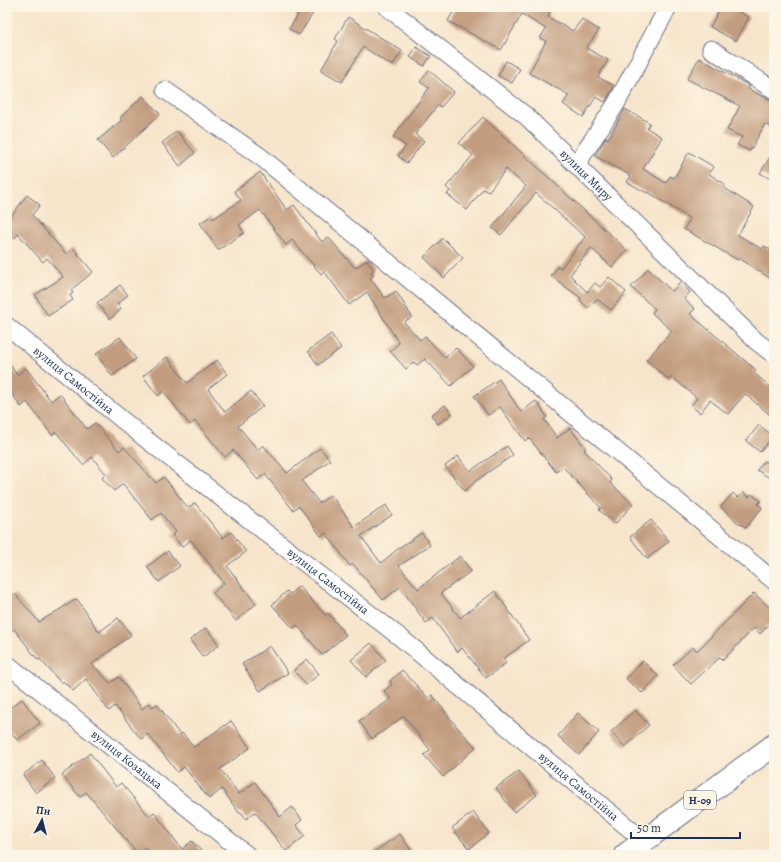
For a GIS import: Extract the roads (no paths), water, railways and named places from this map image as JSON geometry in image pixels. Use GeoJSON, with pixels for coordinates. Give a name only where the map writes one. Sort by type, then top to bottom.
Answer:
{"type":"FeatureCollection","features":[{"type":"Feature","properties":{"kind":"main road","name":"Н-09"},"geometry":{"type":"LineString","coordinates":[[625,855],[774,745]]}},
{"type":"Feature","properties":{"kind":"street","name":"вулиця Миру"},"geometry":{"type":"LineString","coordinates":[[387,7],[526,116],[756,341],[774,355]]}},
{"type":"Feature","properties":{"kind":"street"},"geometry":{"type":"LineString","coordinates":[[576,165],[616,104],[668,7]]}},
{"type":"Feature","properties":{"kind":"street"},"geometry":{"type":"LineString","coordinates":[[711,49],[774,90]]}},
{"type":"Feature","properties":{"kind":"street"},"geometry":{"type":"LineString","coordinates":[[165,90],[262,157],[774,581]]}},
{"type":"Feature","properties":{"kind":"street","name":"вулиця Самостійна"},"geometry":{"type":"LineString","coordinates":[[7,326],[147,440],[401,638],[644,841]]}},
{"type":"Feature","properties":{"kind":"street","name":"вулиця Козацька"},"geometry":{"type":"LineString","coordinates":[[7,664],[247,855]]}}]}
